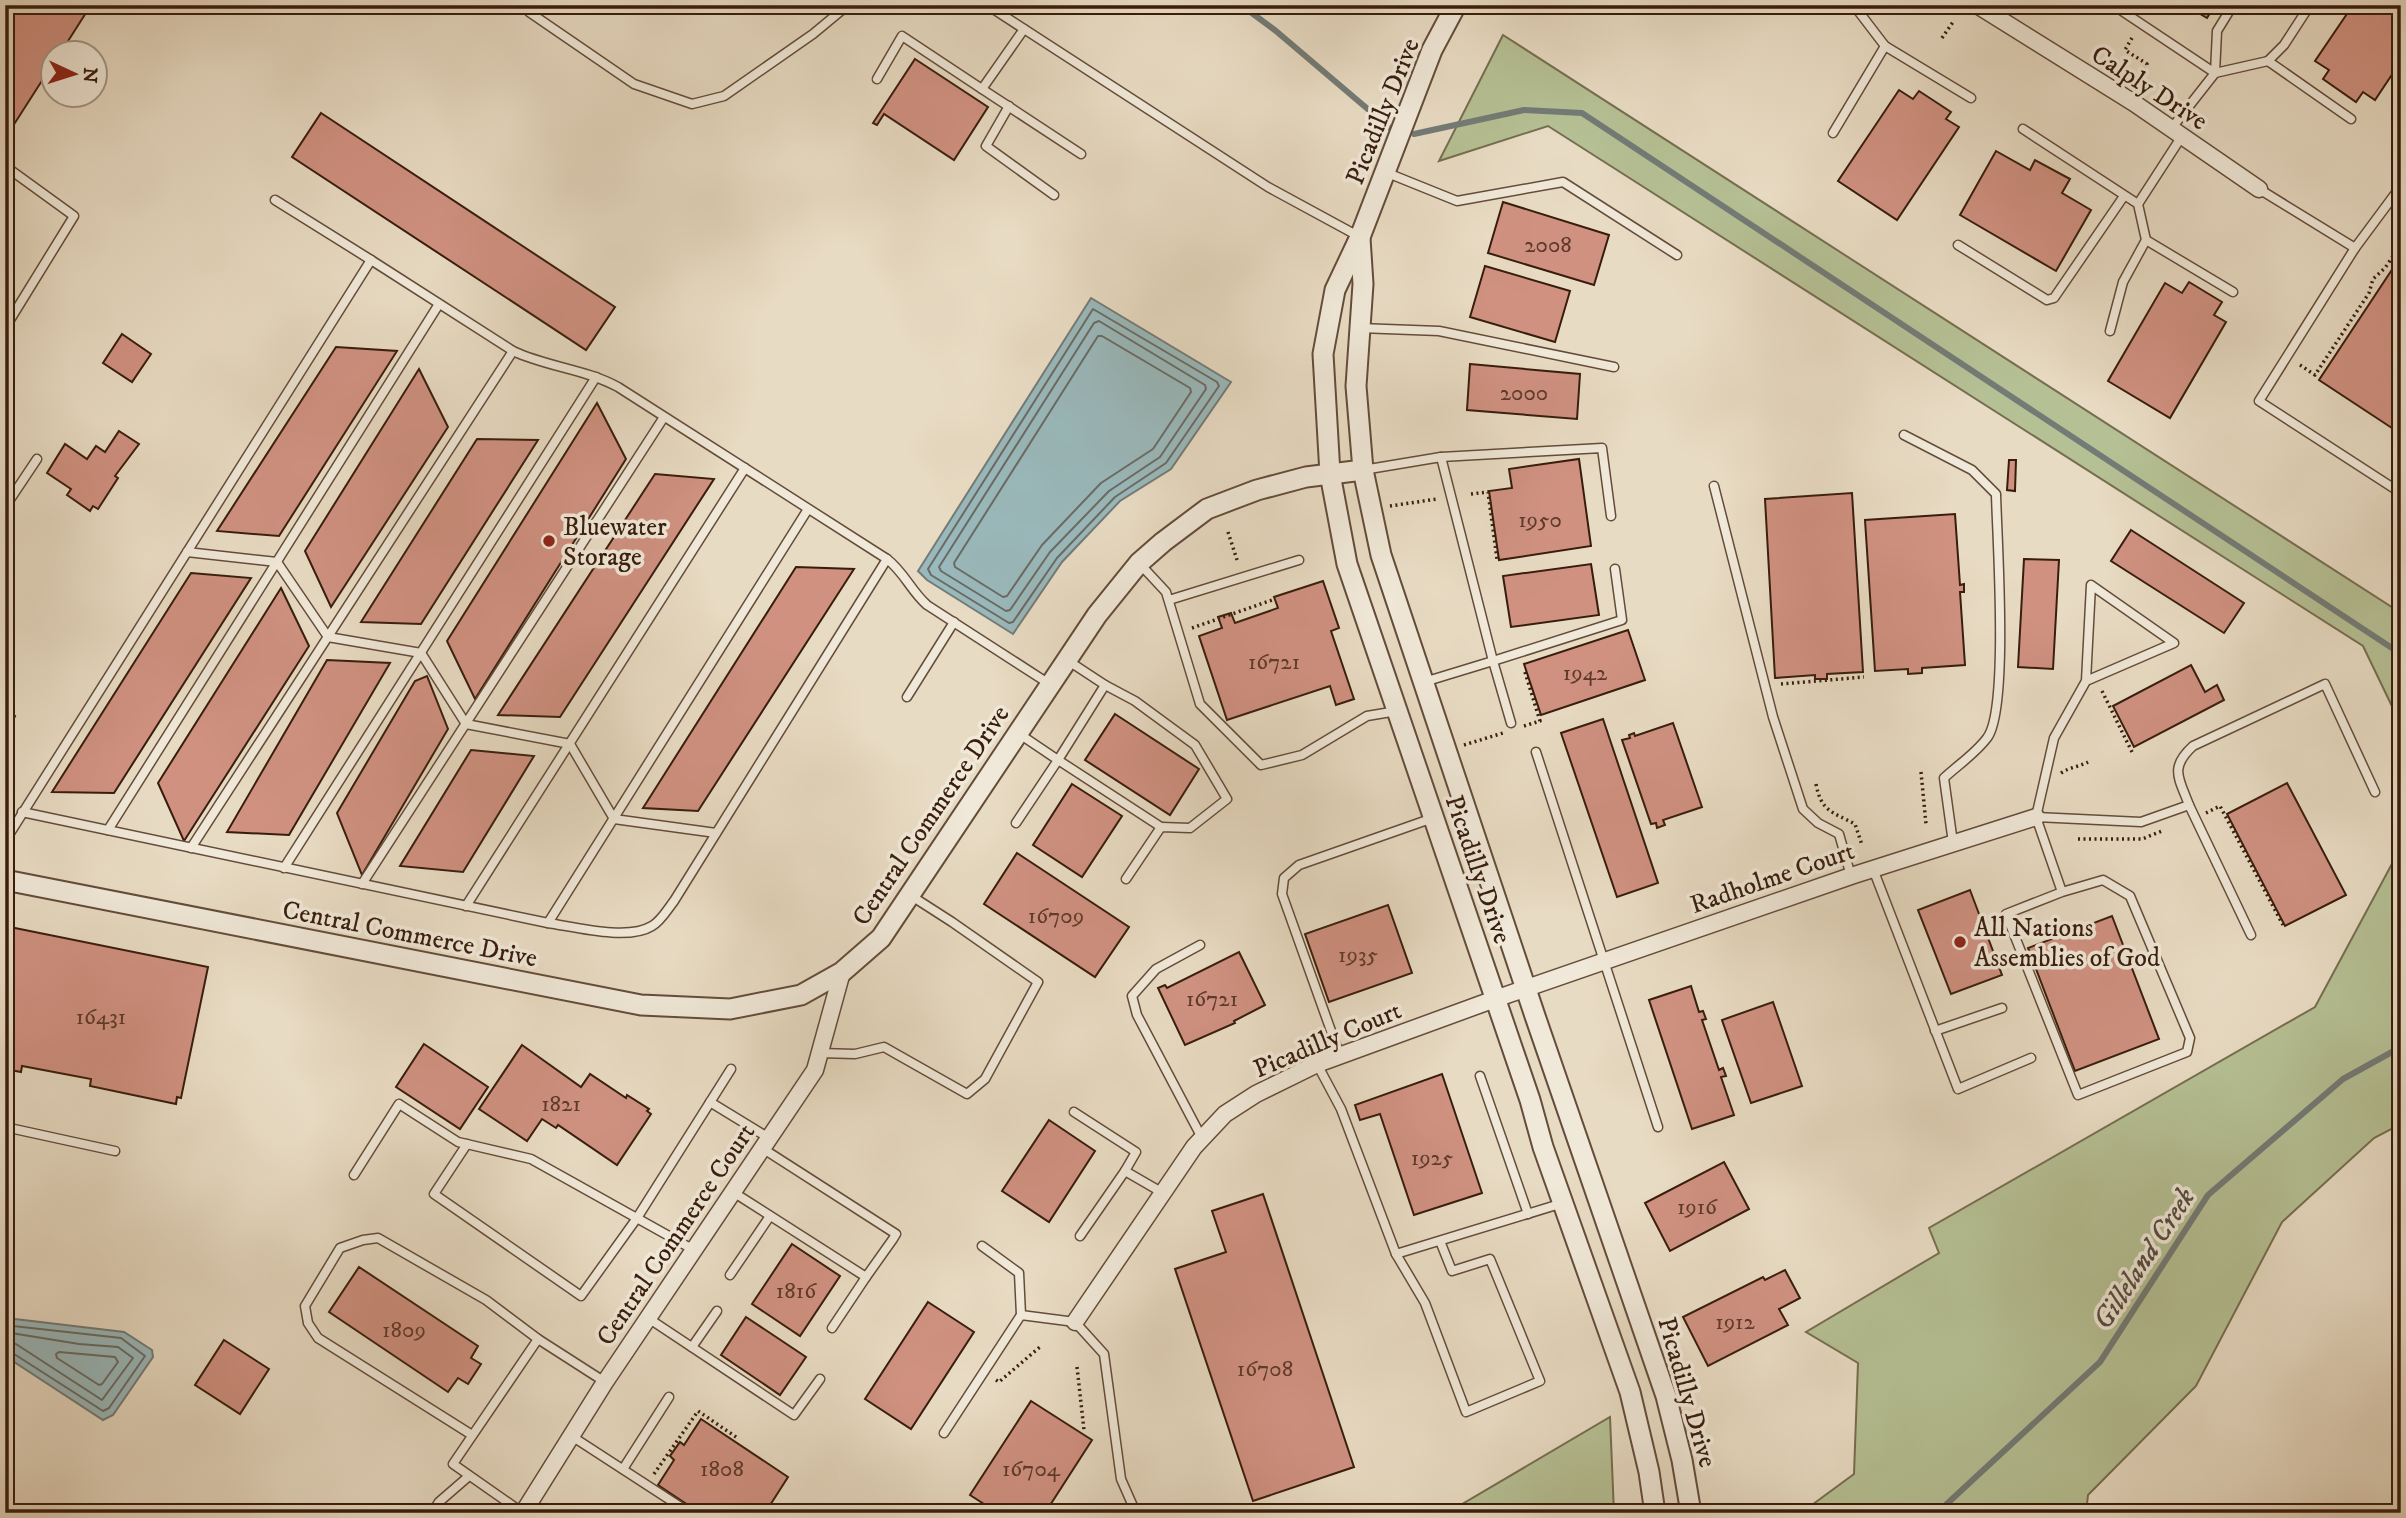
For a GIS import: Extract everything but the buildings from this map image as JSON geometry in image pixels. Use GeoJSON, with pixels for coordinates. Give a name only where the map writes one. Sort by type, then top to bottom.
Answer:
{"type":"FeatureCollection","features":[{"type":"Feature","properties":{"kind":"street","name":"Picadilly Drive"},"geometry":{"type":"LineString","coordinates":[[1456,5],[1432,50],[1360,237],[1335,290],[1323,354],[1330,474],[1347,564],[1563,1203],[1630,1392],[1649,1472],[1655,1513]]}},
{"type":"Feature","properties":{"kind":"street","name":"Calply Drive"},"geometry":{"type":"LineString","coordinates":[[1977,5],[2259,189]]}},
{"type":"Feature","properties":{"kind":"street","name":"Picadilly Drive"},"geometry":{"type":"LineString","coordinates":[[1360,237],[1363,284],[1356,386],[1363,470],[1381,555],[1666,1396],[1691,1513]]}},
{"type":"Feature","properties":{"kind":"street","name":"Central Commerce Drive"},"geometry":{"type":"LineString","coordinates":[[5,880],[641,1005],[730,1009],[801,995],[842,972],[881,938],[1097,615],[1139,564],[1207,509],[1256,490],[1306,477],[1363,470]]}},
{"type":"Feature","properties":{"kind":"street","name":"Radholme Court"},"geometry":{"type":"LineString","coordinates":[[1526,988],[1851,876],[2036,817]]}},
{"type":"Feature","properties":{"kind":"street","name":"Central Commerce Court"},"geometry":{"type":"LineString","coordinates":[[523,1513],[605,1382],[815,1070],[842,972]]}},
{"type":"Feature","properties":{"kind":"street","name":"Picadilly Court"},"geometry":{"type":"LineString","coordinates":[[1075,1322],[1202,1138],[1225,1114],[1256,1094],[1317,1064],[1526,988]]}},
{"type":"Feature","properties":{"kind":"lane"},"geometry":{"type":"LineString","coordinates":[[529,12],[634,84],[692,104],[724,96],[813,34],[848,5]]}},
{"type":"Feature","properties":{"kind":"lane"},"geometry":{"type":"LineString","coordinates":[[987,5],[1268,187],[1360,237]]}},
{"type":"Feature","properties":{"kind":"lane"},"geometry":{"type":"LineString","coordinates":[[1864,5],[1859,12],[1885,46],[1971,98]]}},
{"type":"Feature","properties":{"kind":"lane"},"geometry":{"type":"LineString","coordinates":[[2113,5],[2215,72],[2268,61],[2284,45],[2310,5]]}},
{"type":"Feature","properties":{"kind":"lane"},"geometry":{"type":"LineString","coordinates":[[2110,331],[2123,282],[2146,240],[2137,204],[2215,72],[2217,31],[2233,5]]}},
{"type":"Feature","properties":{"kind":"lane"},"geometry":{"type":"LineString","coordinates":[[982,89],[1024,29]]}},
{"type":"Feature","properties":{"kind":"lane"},"geometry":{"type":"LineString","coordinates":[[877,79],[902,36],[1081,154]]}},
{"type":"Feature","properties":{"kind":"lane"},"geometry":{"type":"LineString","coordinates":[[1833,133],[1885,46]]}},
{"type":"Feature","properties":{"kind":"lane"},"geometry":{"type":"LineString","coordinates":[[2268,61],[2351,119]]}},
{"type":"Feature","properties":{"kind":"lane"},"geometry":{"type":"LineString","coordinates":[[1009,106],[986,146],[1054,195]]}},
{"type":"Feature","properties":{"kind":"lane"},"geometry":{"type":"LineString","coordinates":[[2023,129],[2137,204]]}},
{"type":"Feature","properties":{"kind":"lane"},"geometry":{"type":"LineString","coordinates":[[5,166],[74,216],[5,328]]}},
{"type":"Feature","properties":{"kind":"lane"},"geometry":{"type":"LineString","coordinates":[[1385,172],[1457,201],[1563,182],[1676,254]]}},
{"type":"Feature","properties":{"kind":"lane"},"geometry":{"type":"LineString","coordinates":[[2401,187],[2355,248],[2259,401],[2401,493]]}},
{"type":"Feature","properties":{"kind":"lane"},"geometry":{"type":"LineString","coordinates":[[2259,189],[2355,248]]}},
{"type":"Feature","properties":{"kind":"lane"},"geometry":{"type":"LineString","coordinates":[[1958,245],[2047,300],[2054,298],[2124,196]]}},
{"type":"Feature","properties":{"kind":"lane"},"geometry":{"type":"LineString","coordinates":[[275,200],[513,351],[539,362],[596,377],[618,387],[887,559],[901,570],[921,599],[1051,685]]}},
{"type":"Feature","properties":{"kind":"lane"},"geometry":{"type":"LineString","coordinates":[[2146,240],[2233,292]]}},
{"type":"Feature","properties":{"kind":"lane"},"geometry":{"type":"LineString","coordinates":[[5,841],[371,260]]}},
{"type":"Feature","properties":{"kind":"lane"},"geometry":{"type":"LineString","coordinates":[[108,830],[439,304]]}},
{"type":"Feature","properties":{"kind":"lane"},"geometry":{"type":"LineString","coordinates":[[1359,328],[1439,331],[1614,367]]}},
{"type":"Feature","properties":{"kind":"lane"},"geometry":{"type":"LineString","coordinates":[[191,848],[513,351]]}},
{"type":"Feature","properties":{"kind":"lane"},"geometry":{"type":"LineString","coordinates":[[284,867],[596,377]]}},
{"type":"Feature","properties":{"kind":"lane"},"geometry":{"type":"LineString","coordinates":[[362,884],[664,417]]}},
{"type":"Feature","properties":{"kind":"lane"},"geometry":{"type":"LineString","coordinates":[[1904,435],[1972,470],[1996,494],[2000,670],[1996,721],[1988,738],[1944,778],[1953,843]]}},
{"type":"Feature","properties":{"kind":"lane"},"geometry":{"type":"LineString","coordinates":[[1363,470],[1441,457],[1602,448],[1611,516]]}},
{"type":"Feature","properties":{"kind":"lane"},"geometry":{"type":"LineString","coordinates":[[1441,457],[1511,723]]}},
{"type":"Feature","properties":{"kind":"lane"},"geometry":{"type":"LineString","coordinates":[[5,507],[37,459]]}},
{"type":"Feature","properties":{"kind":"lane"},"geometry":{"type":"LineString","coordinates":[[466,906],[745,468]]}},
{"type":"Feature","properties":{"kind":"lane"},"geometry":{"type":"LineString","coordinates":[[1714,486],[1773,717],[1803,809],[1818,823],[1839,834],[1851,876]]}},
{"type":"Feature","properties":{"kind":"lane"},"geometry":{"type":"LineString","coordinates":[[548,923],[808,509]]}},
{"type":"Feature","properties":{"kind":"lane"},"geometry":{"type":"LineString","coordinates":[[187,552],[277,562],[328,637],[421,653],[466,724],[570,744],[614,819]]}},
{"type":"Feature","properties":{"kind":"lane"},"geometry":{"type":"LineString","coordinates":[[22,812],[548,923],[604,932],[630,933],[644,930],[654,926],[674,901],[887,559]]}},
{"type":"Feature","properties":{"kind":"lane"},"geometry":{"type":"LineString","coordinates":[[1169,600],[1299,560]]}},
{"type":"Feature","properties":{"kind":"lane"},"geometry":{"type":"LineString","coordinates":[[1139,564],[1166,592],[1200,704],[1261,765],[1303,755],[1367,716],[1397,711]]}},
{"type":"Feature","properties":{"kind":"lane"},"geometry":{"type":"LineString","coordinates":[[1424,682],[1622,620],[1615,569]]}},
{"type":"Feature","properties":{"kind":"lane"},"geometry":{"type":"LineString","coordinates":[[2062,892],[2036,817],[2054,738],[2086,681],[2091,585],[2174,643],[2086,681]]}},
{"type":"Feature","properties":{"kind":"lane"},"geometry":{"type":"LineString","coordinates":[[907,697],[954,622]]}},
{"type":"Feature","properties":{"kind":"lane"},"geometry":{"type":"LineString","coordinates":[[1018,733],[1161,827],[1190,828],[1227,799],[1195,745],[1135,701],[1067,660]]}},
{"type":"Feature","properties":{"kind":"lane"},"geometry":{"type":"LineString","coordinates":[[2251,935],[2189,805],[2176,772],[2181,758],[2193,746],[2325,684],[2375,792]]}},
{"type":"Feature","properties":{"kind":"lane"},"geometry":{"type":"LineString","coordinates":[[1016,823],[1105,685]]}},
{"type":"Feature","properties":{"kind":"lane"},"geometry":{"type":"LineString","coordinates":[[1536,752],[1658,1126]]}},
{"type":"Feature","properties":{"kind":"lane"},"geometry":{"type":"LineString","coordinates":[[2036,817],[2141,822],[2189,805]]}},
{"type":"Feature","properties":{"kind":"lane"},"geometry":{"type":"LineString","coordinates":[[1340,1056],[1282,894],[1284,878],[1299,865],[1434,817]]}},
{"type":"Feature","properties":{"kind":"lane"},"geometry":{"type":"LineString","coordinates":[[614,819],[716,833]]}},
{"type":"Feature","properties":{"kind":"lane"},"geometry":{"type":"LineString","coordinates":[[1126,879],[1161,827]]}},
{"type":"Feature","properties":{"kind":"lane"},"geometry":{"type":"LineString","coordinates":[[1873,869],[1958,1088],[2031,1058]]}},
{"type":"Feature","properties":{"kind":"lane"},"geometry":{"type":"LineString","coordinates":[[2103,880],[2130,896],[2190,1038],[2187,1052],[2078,1095],[2006,914],[2062,892],[2103,880]]}},
{"type":"Feature","properties":{"kind":"lane"},"geometry":{"type":"LineString","coordinates":[[819,1053],[855,1054],[884,1047],[967,1094],[985,1079],[1038,982],[910,895]]}},
{"type":"Feature","properties":{"kind":"lane"},"geometry":{"type":"LineString","coordinates":[[1200,945],[1156,969],[1132,996],[1137,1015],[1202,1138]]}},
{"type":"Feature","properties":{"kind":"lane"},"geometry":{"type":"LineString","coordinates":[[1936,1031],[2002,1008]]}},
{"type":"Feature","properties":{"kind":"lane"},"geometry":{"type":"LineString","coordinates":[[1317,1064],[1341,1109],[1396,1254],[1425,1303],[1466,1412],[1540,1381],[1490,1259],[1452,1271],[1440,1241]]}},
{"type":"Feature","properties":{"kind":"lane"},"geometry":{"type":"LineString","coordinates":[[467,1144],[434,1194],[581,1296],[637,1218],[732,1069]]}},
{"type":"Feature","properties":{"kind":"lane"},"geometry":{"type":"LineString","coordinates":[[1480,1076],[1528,1214]]}},
{"type":"Feature","properties":{"kind":"lane"},"geometry":{"type":"LineString","coordinates":[[710,1102],[896,1234],[832,1328]]}},
{"type":"Feature","properties":{"kind":"lane"},"geometry":{"type":"LineString","coordinates":[[354,1175],[399,1104],[458,1142],[531,1159],[694,1250]]}},
{"type":"Feature","properties":{"kind":"lane"},"geometry":{"type":"LineString","coordinates":[[1074,1112],[1136,1152],[1080,1236]]}},
{"type":"Feature","properties":{"kind":"lane"},"geometry":{"type":"LineString","coordinates":[[5,1127],[115,1151]]}},
{"type":"Feature","properties":{"kind":"lane"},"geometry":{"type":"LineString","coordinates":[[1125,1171],[1163,1193]]}},
{"type":"Feature","properties":{"kind":"lane"},"geometry":{"type":"LineString","coordinates":[[733,1192],[866,1277]]}},
{"type":"Feature","properties":{"kind":"lane"},"geometry":{"type":"LineString","coordinates":[[1396,1254],[1563,1203]]}},
{"type":"Feature","properties":{"kind":"lane"},"geometry":{"type":"LineString","coordinates":[[730,1275],[770,1216]]}},
{"type":"Feature","properties":{"kind":"lane"},"geometry":{"type":"LineString","coordinates":[[472,1435],[318,1338],[307,1323],[305,1306],[341,1248],[378,1238],[486,1300],[538,1339],[605,1382]]}},
{"type":"Feature","properties":{"kind":"lane"},"geometry":{"type":"LineString","coordinates":[[944,1433],[1021,1315],[1019,1273],[982,1245]]}},
{"type":"Feature","properties":{"kind":"lane"},"geometry":{"type":"LineString","coordinates":[[692,1347],[716,1311]]}},
{"type":"Feature","properties":{"kind":"lane"},"geometry":{"type":"LineString","coordinates":[[1021,1315],[1075,1322],[1104,1354],[1121,1479],[1136,1513]]}},
{"type":"Feature","properties":{"kind":"lane"},"geometry":{"type":"LineString","coordinates":[[648,1318],[794,1415],[820,1379]]}},
{"type":"Feature","properties":{"kind":"lane"},"geometry":{"type":"LineString","coordinates":[[523,1513],[453,1465],[538,1339]]}},
{"type":"Feature","properties":{"kind":"lane"},"geometry":{"type":"LineString","coordinates":[[623,1469],[670,1397]]}},
{"type":"Feature","properties":{"kind":"lane"},"geometry":{"type":"LineString","coordinates":[[573,1437],[690,1513]]}},
{"type":"Feature","properties":{"kind":"lane"},"geometry":{"type":"LineString","coordinates":[[432,1513],[439,1502],[469,1476]]}},
{"type":"Feature","properties":{"kind":"path"},"geometry":{"type":"LineString","coordinates":[[1942,37],[1954,22]]}},
{"type":"Feature","properties":{"kind":"path"},"geometry":{"type":"LineString","coordinates":[[2132,38],[2125,50],[2147,64],[2141,75]]}},
{"type":"Feature","properties":{"kind":"path"},"geometry":{"type":"LineString","coordinates":[[2300,365],[2315,375],[2369,293],[2373,279],[2385,268],[2401,244]]}},
{"type":"Feature","properties":{"kind":"path"},"geometry":{"type":"LineString","coordinates":[[1471,494],[1488,492],[1497,559]]}},
{"type":"Feature","properties":{"kind":"path"},"geometry":{"type":"LineString","coordinates":[[1384,507],[1437,499]]}},
{"type":"Feature","properties":{"kind":"path"},"geometry":{"type":"LineString","coordinates":[[1228,533],[1238,563]]}},
{"type":"Feature","properties":{"kind":"path"},"geometry":{"type":"LineString","coordinates":[[1194,634],[1191,626],[1275,600]]}},
{"type":"Feature","properties":{"kind":"path"},"geometry":{"type":"LineString","coordinates":[[1781,684],[1864,677]]}},
{"type":"Feature","properties":{"kind":"path"},"geometry":{"type":"LineString","coordinates":[[2102,691],[2132,752]]}},
{"type":"Feature","properties":{"kind":"path"},"geometry":{"type":"LineString","coordinates":[[2061,773],[2069,767],[2077,768],[2088,762]]}},
{"type":"Feature","properties":{"kind":"path"},"geometry":{"type":"LineString","coordinates":[[1921,772],[1926,824]]}},
{"type":"Feature","properties":{"kind":"path"},"geometry":{"type":"LineString","coordinates":[[1816,783],[1818,796],[1824,806],[1830,813],[1855,824],[1862,845]]}},
{"type":"Feature","properties":{"kind":"path"},"geometry":{"type":"LineString","coordinates":[[2204,813],[2220,806],[2283,925]]}},
{"type":"Feature","properties":{"kind":"path"},"geometry":{"type":"LineString","coordinates":[[2078,839],[2142,839],[2170,828]]}},
{"type":"Feature","properties":{"kind":"path"},"geometry":{"type":"LineString","coordinates":[[996,1380],[999,1382],[1041,1346]]}},
{"type":"Feature","properties":{"kind":"path"},"geometry":{"type":"LineString","coordinates":[[1077,1367],[1084,1430]]}},
{"type":"Feature","properties":{"kind":"path"},"geometry":{"type":"LineString","coordinates":[[647,1485],[698,1411],[739,1439]]}},
{"type":"Feature","properties":{"kind":"green space"},"geometry":{"type":"Polygon","coordinates":[[[1503,35],[2401,613],[2401,725],[2363,646],[1548,126],[1439,161],[1503,35]]]}},
{"type":"Feature","properties":{"kind":"green space"},"geometry":{"type":"Polygon","coordinates":[[[2401,847],[2401,1124],[2374,1138],[2282,1222],[2196,1386],[2088,1495],[2086,1513],[1801,1513],[1854,1474],[1858,1363],[1806,1332],[1939,1253],[1929,1228],[2315,1007],[2401,847]]]}},
{"type":"Feature","properties":{"kind":"green space"},"geometry":{"type":"Polygon","coordinates":[[[1610,1417],[1614,1513],[1447,1513],[1610,1417]]]}},
{"type":"Feature","properties":{"kind":"water"},"geometry":{"type":"Polygon","coordinates":[[[1091,298],[1231,382],[1171,469],[1120,501],[1062,562],[1013,634],[927,580],[918,571],[1091,298]]]}},
{"type":"Feature","properties":{"kind":"water"},"geometry":{"type":"Polygon","coordinates":[[[5,1315],[15,1319],[124,1332],[152,1350],[153,1357],[113,1415],[103,1420],[5,1356],[5,1315]]]}},
{"type":"Feature","properties":{"kind":"waterway"},"geometry":{"type":"LineString","coordinates":[[1241,5],[1276,31],[1390,128]]}},
{"type":"Feature","properties":{"kind":"waterway"},"geometry":{"type":"LineString","coordinates":[[1414,134],[1524,110],[1582,113],[2401,654]]}},
{"type":"Feature","properties":{"kind":"waterway","name":"Gilleland Creek"},"geometry":{"type":"LineString","coordinates":[[1937,1513],[2100,1362],[2208,1195],[2343,1079],[2401,1047]]}},
{"type":"Feature","properties":{"kind":"place","name":"Bluewater Storage"},"geometry":{"type":"Point","coordinates":[549,541]}},
{"type":"Feature","properties":{"kind":"place","name":"All Nations Assemblies of God"},"geometry":{"type":"Point","coordinates":[1960,942]}}]}
